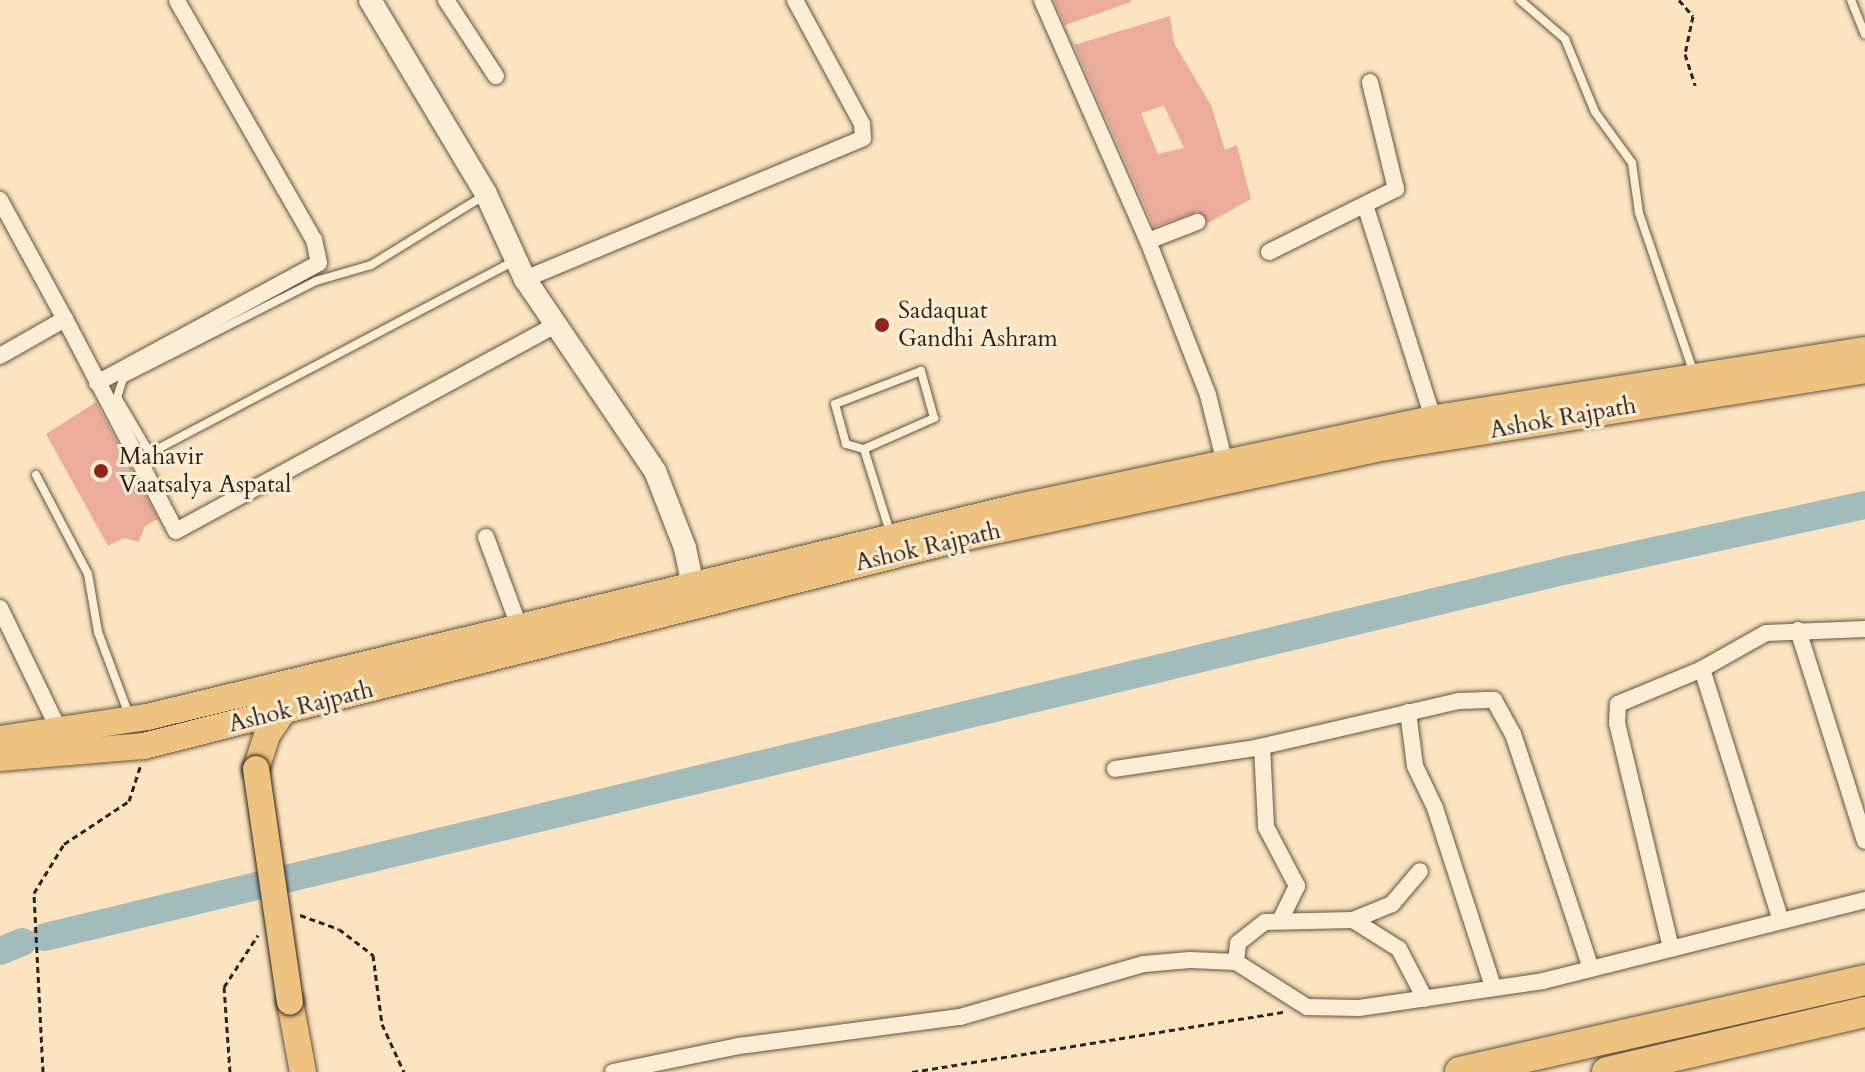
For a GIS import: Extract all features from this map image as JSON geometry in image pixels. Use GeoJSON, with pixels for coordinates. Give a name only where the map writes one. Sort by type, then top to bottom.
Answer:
{"type":"FeatureCollection","features":[{"type":"Feature","properties":{"kind":"highway"},"geometry":{"type":"LineString","coordinates":[[1460,1072],[1865,980]]}},
{"type":"Feature","properties":{"kind":"highway"},"geometry":{"type":"LineString","coordinates":[[1607,1072],[1865,1012]]}},
{"type":"Feature","properties":{"kind":"main road","name":"Ashok Rajpath"},"geometry":{"type":"LineString","coordinates":[[0,758],[140,747],[282,713],[695,594],[894,546],[1227,472],[1694,375],[1865,350]]}},
{"type":"Feature","properties":{"kind":"main road","name":"Ashok Rajpath"},"geometry":{"type":"LineString","coordinates":[[1437,428],[1865,370]]}},
{"type":"Feature","properties":{"kind":"main road","name":"Ashok Rajpath"},"geometry":{"type":"LineString","coordinates":[[0,739],[61,734],[131,720],[519,626],[695,594]]}},
{"type":"Feature","properties":{"kind":"main road"},"geometry":{"type":"LineString","coordinates":[[256,769],[267,735],[282,713]]}},
{"type":"Feature","properties":{"kind":"main road"},"geometry":{"type":"LineString","coordinates":[[218,728],[241,744],[256,769],[303,1072]]}},
{"type":"Feature","properties":{"kind":"street"},"geometry":{"type":"LineString","coordinates":[[370,0],[486,194],[520,270],[655,471],[695,594]]}},
{"type":"Feature","properties":{"kind":"street"},"geometry":{"type":"LineString","coordinates":[[446,0],[496,76]]}},
{"type":"Feature","properties":{"kind":"street"},"geometry":{"type":"LineString","coordinates":[[520,270],[863,138],[862,124],[795,0]]}},
{"type":"Feature","properties":{"kind":"street"},"geometry":{"type":"LineString","coordinates":[[1042,0],[1148,241],[1208,395],[1227,472]]}},
{"type":"Feature","properties":{"kind":"street"},"geometry":{"type":"LineString","coordinates":[[97,383],[319,263],[314,240],[177,1]]}},
{"type":"Feature","properties":{"kind":"street"},"geometry":{"type":"LineString","coordinates":[[1269,252],[1388,197],[1398,183],[1370,82]]}},
{"type":"Feature","properties":{"kind":"street"},"geometry":{"type":"LineString","coordinates":[[0,200],[65,319],[168,524],[185,532],[555,325]]}},
{"type":"Feature","properties":{"kind":"street"},"geometry":{"type":"LineString","coordinates":[[1366,208],[1437,428]]}},
{"type":"Feature","properties":{"kind":"street"},"geometry":{"type":"LineString","coordinates":[[1148,241],[1197,222]]}},
{"type":"Feature","properties":{"kind":"street"},"geometry":{"type":"LineString","coordinates":[[0,356],[65,319]]}},
{"type":"Feature","properties":{"kind":"street"},"geometry":{"type":"LineString","coordinates":[[486,537],[519,626]]}},
{"type":"Feature","properties":{"kind":"street"},"geometry":{"type":"LineString","coordinates":[[0,608],[61,734]]}},
{"type":"Feature","properties":{"kind":"street"},"geometry":{"type":"LineString","coordinates":[[1671,948],[1616,707],[1702,669],[1766,633],[1865,629]]}},
{"type":"Feature","properties":{"kind":"street"},"geometry":{"type":"LineString","coordinates":[[1798,630],[1865,841]]}},
{"type":"Feature","properties":{"kind":"street"},"geometry":{"type":"LineString","coordinates":[[1702,669],[1781,921]]}},
{"type":"Feature","properties":{"kind":"street"},"geometry":{"type":"LineString","coordinates":[[1115,769],[1262,747],[1408,712],[1482,698],[1502,710],[1591,968]]}},
{"type":"Feature","properties":{"kind":"street"},"geometry":{"type":"LineString","coordinates":[[1408,712],[1415,766],[1435,808],[1493,987]]}},
{"type":"Feature","properties":{"kind":"street"},"geometry":{"type":"LineString","coordinates":[[1262,747],[1266,827],[1297,886],[1280,921]]}},
{"type":"Feature","properties":{"kind":"street"},"geometry":{"type":"LineString","coordinates":[[1236,962],[1238,943],[1249,930],[1280,921],[1353,920],[1392,904],[1420,871]]}},
{"type":"Feature","properties":{"kind":"street"},"geometry":{"type":"LineString","coordinates":[[613,1072],[739,1046],[960,1017],[1144,964],[1236,962],[1307,1007],[1425,999],[1591,968],[1865,900]]}},
{"type":"Feature","properties":{"kind":"street"},"geometry":{"type":"LineString","coordinates":[[1353,920],[1399,949],[1425,999]]}},
{"type":"Feature","properties":{"kind":"lane"},"geometry":{"type":"LineString","coordinates":[[1520,0],[1565,39],[1595,112],[1632,163],[1639,213],[1694,375]]}},
{"type":"Feature","properties":{"kind":"lane"},"geometry":{"type":"LineString","coordinates":[[1851,0],[1865,34]]}},
{"type":"Feature","properties":{"kind":"lane"},"geometry":{"type":"LineString","coordinates":[[486,194],[371,265],[316,281],[123,379],[117,397],[150,453],[520,270]]}},
{"type":"Feature","properties":{"kind":"lane"},"geometry":{"type":"LineString","coordinates":[[921,371],[934,418],[864,449],[846,444],[835,404],[921,371]]}},
{"type":"Feature","properties":{"kind":"lane"},"geometry":{"type":"LineString","coordinates":[[864,449],[894,546]]}},
{"type":"Feature","properties":{"kind":"lane"},"geometry":{"type":"LineString","coordinates":[[36,475],[88,574],[98,632],[131,720]]}},
{"type":"Feature","properties":{"kind":"path"},"geometry":{"type":"LineString","coordinates":[[1679,0],[1693,16],[1685,54],[1695,85]]}},
{"type":"Feature","properties":{"kind":"path"},"geometry":{"type":"LineString","coordinates":[[43,1072],[34,893],[64,844],[129,801],[138,787],[140,747]]}},
{"type":"Feature","properties":{"kind":"path"},"geometry":{"type":"LineString","coordinates":[[912,1072],[1307,1007]]}},
{"type":"Feature","properties":{"kind":"building"},"geometry":{"type":"Polygon","coordinates":[[[1054,0],[1131,0],[1131,2],[1065,25],[1054,0]]]}},
{"type":"Feature","properties":{"kind":"building"},"geometry":{"type":"Polygon","coordinates":[[[1170,16],[1174,43],[1211,105],[1225,150],[1237,145],[1251,199],[1208,223],[1198,211],[1154,227],[1074,45],[1170,16]],[[1164,106],[1141,113],[1158,154],[1184,148],[1164,106]]]}},
{"type":"Feature","properties":{"kind":"building"},"geometry":{"type":"Polygon","coordinates":[[[96,402],[158,519],[145,526],[139,542],[124,538],[108,546],[46,434],[96,402]]]}},
{"type":"Feature","properties":{"kind":"waterway"},"geometry":{"type":"LineString","coordinates":[[45,937],[1567,570],[1865,505]]}},
{"type":"Feature","properties":{"kind":"waterway"},"geometry":{"type":"LineString","coordinates":[[0,951],[22,942]]}},
{"type":"Feature","properties":{"kind":"place","name":"Sadaquat Gandhi Ashram"},"geometry":{"type":"Point","coordinates":[882,325]}},
{"type":"Feature","properties":{"kind":"place","name":"Mahavir Vaatsalya Aspatal"},"geometry":{"type":"Point","coordinates":[101,471]}}]}
